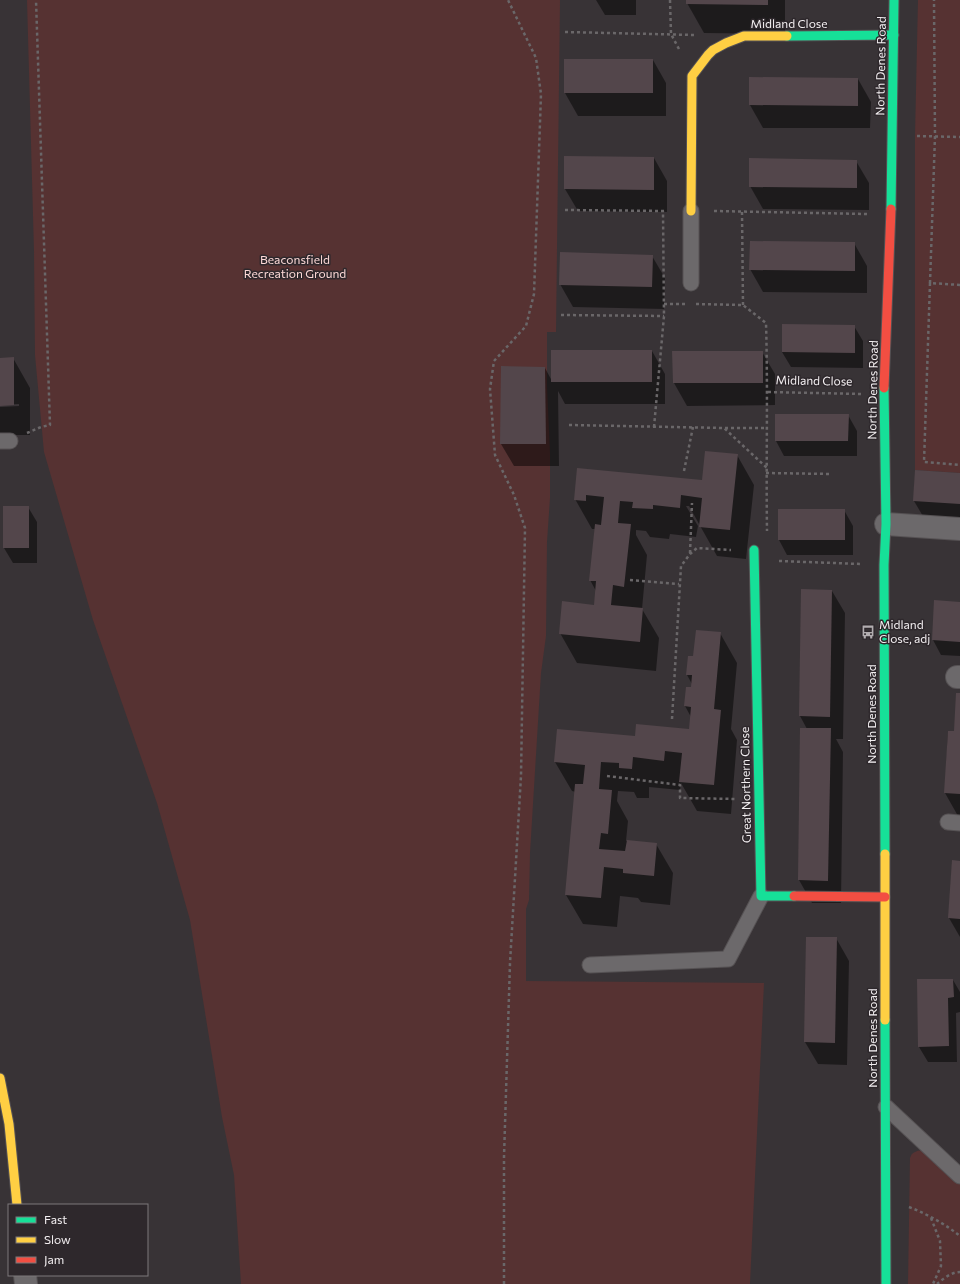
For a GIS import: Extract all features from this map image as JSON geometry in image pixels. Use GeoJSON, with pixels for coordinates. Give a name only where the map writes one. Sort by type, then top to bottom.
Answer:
{"type":"FeatureCollection","features":[{"type":"Feature","properties":{"kind":"street","name":"North Denes Road"},"geometry":{"type":"LineString","coordinates":[[886,1284],[884,565],[886,524],[884,395],[890,214],[894,0]]}},
{"type":"Feature","properties":{"kind":"street","name":"Midland Close"},"geometry":{"type":"LineString","coordinates":[[692,210],[692,76],[700,62],[710,52],[724,42],[744,36],[894,35]]}},
{"type":"Feature","properties":{"kind":"street"},"geometry":{"type":"LineString","coordinates":[[886,524],[960,529]]}},
{"type":"Feature","properties":{"kind":"street","name":"Great Northern Close"},"geometry":{"type":"LineString","coordinates":[[754,550],[761,896]]}},
{"type":"Feature","properties":{"kind":"street"},"geometry":{"type":"LineString","coordinates":[[761,896],[885,897]]}},
{"type":"Feature","properties":{"kind":"street"},"geometry":{"type":"LineString","coordinates":[[0,1078],[9,1124],[17,1204]]}},
{"type":"Feature","properties":{"kind":"lane"},"geometry":{"type":"LineString","coordinates":[[691,283],[692,210]]}},
{"type":"Feature","properties":{"kind":"lane"},"geometry":{"type":"LineString","coordinates":[[590,965],[728,959],[761,896]]}},
{"type":"Feature","properties":{"kind":"lane"},"geometry":{"type":"LineString","coordinates":[[886,1107],[960,1176]]}},
{"type":"Feature","properties":{"kind":"path"},"geometry":{"type":"LineString","coordinates":[[5,441],[50,425],[36,0]]}},
{"type":"Feature","properties":{"kind":"path"},"geometry":{"type":"LineString","coordinates":[[504,1284],[504,1150],[510,963],[521,776],[525,528],[514,495],[496,455],[490,389],[494,361],[526,326],[534,294],[541,94],[536,58],[508,0]]}},
{"type":"Feature","properties":{"kind":"path"},"geometry":{"type":"LineString","coordinates":[[670,0],[670,34]]}},
{"type":"Feature","properties":{"kind":"path"},"geometry":{"type":"LineString","coordinates":[[934,0],[935,136],[924,462],[960,465]]}},
{"type":"Feature","properties":{"kind":"path"},"geometry":{"type":"LineString","coordinates":[[565,32],[700,35]]}},
{"type":"Feature","properties":{"kind":"path"},"geometry":{"type":"LineString","coordinates":[[891,135],[960,137]]}},
{"type":"Feature","properties":{"kind":"path"},"geometry":{"type":"LineString","coordinates":[[565,210],[692,210],[890,214]]}},
{"type":"Feature","properties":{"kind":"path"},"geometry":{"type":"LineString","coordinates":[[654,426],[664,316],[664,211]]}},
{"type":"Feature","properties":{"kind":"path"},"geometry":{"type":"LineString","coordinates":[[742,212],[743,305]]}},
{"type":"Feature","properties":{"kind":"path"},"geometry":{"type":"LineString","coordinates":[[930,283],[960,285]]}},
{"type":"Feature","properties":{"kind":"path"},"geometry":{"type":"LineString","coordinates":[[664,304],[743,305],[766,323],[768,392],[766,473],[767,537]]}},
{"type":"Feature","properties":{"kind":"path"},"geometry":{"type":"LineString","coordinates":[[561,315],[664,316]]}},
{"type":"Feature","properties":{"kind":"path","name":"Midland Close"},"geometry":{"type":"LineString","coordinates":[[768,392],[884,395]]}},
{"type":"Feature","properties":{"kind":"path"},"geometry":{"type":"LineString","coordinates":[[569,425],[767,428]]}},
{"type":"Feature","properties":{"kind":"path"},"geometry":{"type":"LineString","coordinates":[[684,471],[693,427]]}},
{"type":"Feature","properties":{"kind":"path"},"geometry":{"type":"LineString","coordinates":[[724,428],[767,468]]}},
{"type":"Feature","properties":{"kind":"path"},"geometry":{"type":"LineString","coordinates":[[766,473],[832,474]]}},
{"type":"Feature","properties":{"kind":"path"},"geometry":{"type":"LineString","coordinates":[[690,554],[692,504]]}},
{"type":"Feature","properties":{"kind":"path"},"geometry":{"type":"LineString","coordinates":[[672,719],[681,566],[690,554],[697,548],[754,550],[768,561],[884,565]]}},
{"type":"Feature","properties":{"kind":"path"},"geometry":{"type":"LineString","coordinates":[[630,580],[679,584]]}},
{"type":"Feature","properties":{"kind":"path"},"geometry":{"type":"LineString","coordinates":[[607,776],[680,785],[680,798],[759,799]]}},
{"type":"Feature","properties":{"kind":"path"},"geometry":{"type":"LineString","coordinates":[[886,1198],[917,1210],[950,1228],[960,1236]]}},
{"type":"Feature","properties":{"kind":"path"},"geometry":{"type":"LineString","coordinates":[[931,1218],[940,1241],[941,1266],[933,1284]]}},
{"type":"Feature","properties":{"kind":"path"},"geometry":{"type":"LineString","coordinates":[[937,1284],[944,1278],[956,1272],[960,1272]]}},
{"type":"Feature","properties":{"kind":"green space","name":"Beaconsfield Recreation Ground"},"geometry":{"type":"Polygon","coordinates":[[[27,0],[560,0],[556,332],[547,332],[550,498],[547,542],[546,636],[541,673],[530,853],[529,900],[526,909],[526,981],[764,983],[750,1284],[241,1284],[234,1175],[222,1117],[190,920],[157,803],[93,620],[44,452],[35,355],[34,251],[27,0]]]}},
{"type":"Feature","properties":{"kind":"green space"},"geometry":{"type":"Polygon","coordinates":[[[918,0],[960,0],[960,473],[915,470],[915,136],[918,0]]]}},
{"type":"Feature","properties":{"kind":"green space"},"geometry":{"type":"Polygon","coordinates":[[[922,1150],[926,1151],[960,1183],[960,1284],[908,1284],[910,1158],[914,1152],[922,1150]]]}},
{"type":"Feature","properties":{"kind":"building"},"geometry":{"type":"Polygon","coordinates":[[[686,0],[768,0],[768,5],[686,4],[686,0]]]}},
{"type":"Feature","properties":{"kind":"building"},"geometry":{"type":"Polygon","coordinates":[[[564,59],[653,59],[653,93],[564,93],[564,59]]]}},
{"type":"Feature","properties":{"kind":"building"},"geometry":{"type":"Polygon","coordinates":[[[749,77],[858,78],[858,106],[749,105],[749,77]]]}},
{"type":"Feature","properties":{"kind":"building"},"geometry":{"type":"Polygon","coordinates":[[[564,156],[654,157],[654,190],[564,189],[564,156]]]}},
{"type":"Feature","properties":{"kind":"building"},"geometry":{"type":"Polygon","coordinates":[[[749,158],[857,160],[857,188],[749,187],[749,158]]]}},
{"type":"Feature","properties":{"kind":"building"},"geometry":{"type":"Polygon","coordinates":[[[750,241],[855,242],[855,271],[749,270],[750,241]]]}},
{"type":"Feature","properties":{"kind":"building"},"geometry":{"type":"Polygon","coordinates":[[[560,252],[653,255],[652,287],[559,285],[560,252]]]}},
{"type":"Feature","properties":{"kind":"building"},"geometry":{"type":"Polygon","coordinates":[[[782,324],[855,325],[855,353],[782,352],[782,324]]]}},
{"type":"Feature","properties":{"kind":"building"},"geometry":{"type":"Polygon","coordinates":[[[551,350],[652,350],[652,382],[551,382],[551,350]]]}},
{"type":"Feature","properties":{"kind":"building"},"geometry":{"type":"Polygon","coordinates":[[[672,351],[763,351],[763,383],[673,383],[672,351]]]}},
{"type":"Feature","properties":{"kind":"building"},"geometry":{"type":"Polygon","coordinates":[[[14,357],[14,405],[0,406],[0,358],[14,357]]]}},
{"type":"Feature","properties":{"kind":"building"},"geometry":{"type":"Polygon","coordinates":[[[501,366],[545,367],[546,444],[500,444],[501,366]]]}},
{"type":"Feature","properties":{"kind":"building"},"geometry":{"type":"Polygon","coordinates":[[[775,414],[849,414],[848,441],[775,441],[775,414]]]}},
{"type":"Feature","properties":{"kind":"building"},"geometry":{"type":"Polygon","coordinates":[[[705,451],[738,454],[730,530],[699,527],[702,498],[681,495],[680,508],[653,505],[653,509],[632,508],[633,502],[620,501],[618,523],[631,524],[624,587],[613,585],[611,605],[643,608],[640,642],[559,634],[562,601],[594,605],[596,581],[589,581],[595,524],[601,525],[604,497],[586,495],[586,501],[574,500],[577,468],[702,480],[705,451]]]}},
{"type":"Feature","properties":{"kind":"building"},"geometry":{"type":"Polygon","coordinates":[[[915,470],[960,473],[960,504],[913,501],[915,470]]]}},
{"type":"Feature","properties":{"kind":"building"},"geometry":{"type":"Polygon","coordinates":[[[3,506],[29,506],[29,548],[3,548],[3,506]]]}},
{"type":"Feature","properties":{"kind":"building"},"geometry":{"type":"Polygon","coordinates":[[[778,509],[845,509],[845,540],[778,540],[778,509]]]}},
{"type":"Feature","properties":{"kind":"building"},"geometry":{"type":"Polygon","coordinates":[[[801,589],[832,590],[830,717],[799,716],[801,589]]]}},
{"type":"Feature","properties":{"kind":"building"},"geometry":{"type":"Polygon","coordinates":[[[934,600],[960,602],[960,642],[932,640],[934,600]]]}},
{"type":"Feature","properties":{"kind":"building"},"geometry":{"type":"Polygon","coordinates":[[[696,630],[721,632],[714,709],[721,710],[714,785],[679,782],[682,753],[665,751],[664,761],[633,757],[632,769],[619,768],[619,763],[601,762],[599,789],[612,790],[608,834],[601,833],[599,849],[625,851],[627,840],[657,843],[654,876],[623,873],[623,869],[604,867],[601,898],[565,895],[575,784],[583,784],[585,765],[554,762],[557,729],[635,736],[636,724],[689,729],[691,707],[684,706],[686,687],[691,687],[692,675],[686,675],[688,656],[693,656],[696,630]]]}},
{"type":"Feature","properties":{"kind":"building"},"geometry":{"type":"Polygon","coordinates":[[[956,693],[960,693],[960,794],[944,793],[948,731],[954,731],[956,693]]]}},
{"type":"Feature","properties":{"kind":"building"},"geometry":{"type":"Polygon","coordinates":[[[800,728],[831,728],[828,881],[798,880],[800,728]]]}},
{"type":"Feature","properties":{"kind":"building"},"geometry":{"type":"Polygon","coordinates":[[[952,860],[960,861],[960,919],[948,918],[952,860]]]}},
{"type":"Feature","properties":{"kind":"building"},"geometry":{"type":"Polygon","coordinates":[[[806,937],[837,937],[835,1043],[804,1042],[806,937]]]}},
{"type":"Feature","properties":{"kind":"building"},"geometry":{"type":"Polygon","coordinates":[[[917,979],[953,979],[954,997],[948,998],[949,1046],[918,1047],[917,979]]]}},
{"type":"Feature","properties":{"kind":"traffic: fast"},"geometry":{"type":"LineString","coordinates":[[891,209],[894,0]]}},
{"type":"Feature","properties":{"kind":"traffic: fast"},"geometry":{"type":"LineString","coordinates":[[787,36],[894,35]]}},
{"type":"Feature","properties":{"kind":"traffic: fast"},"geometry":{"type":"LineString","coordinates":[[884,388],[886,524],[884,565],[885,854]]}},
{"type":"Feature","properties":{"kind":"traffic: fast"},"geometry":{"type":"LineString","coordinates":[[754,550],[761,896],[794,896]]}},
{"type":"Feature","properties":{"kind":"traffic: fast"},"geometry":{"type":"LineString","coordinates":[[885,1020],[886,1284]]}},
{"type":"Feature","properties":{"kind":"traffic: slow"},"geometry":{"type":"LineString","coordinates":[[691,211],[692,76],[713,50],[726,43],[744,36],[787,36]]}},
{"type":"Feature","properties":{"kind":"traffic: slow"},"geometry":{"type":"LineString","coordinates":[[885,854],[885,1020]]}},
{"type":"Feature","properties":{"kind":"traffic: slow"},"geometry":{"type":"LineString","coordinates":[[0,1078],[9,1124],[17,1204]]}},
{"type":"Feature","properties":{"kind":"traffic: jam"},"geometry":{"type":"LineString","coordinates":[[884,388],[891,209]]}},
{"type":"Feature","properties":{"kind":"traffic: jam"},"geometry":{"type":"LineString","coordinates":[[794,896],[885,897]]}},
{"type":"Feature","properties":{"kind":"place","name":"Midland Close, adj"},"geometry":{"type":"Point","coordinates":[868,632]}}]}
